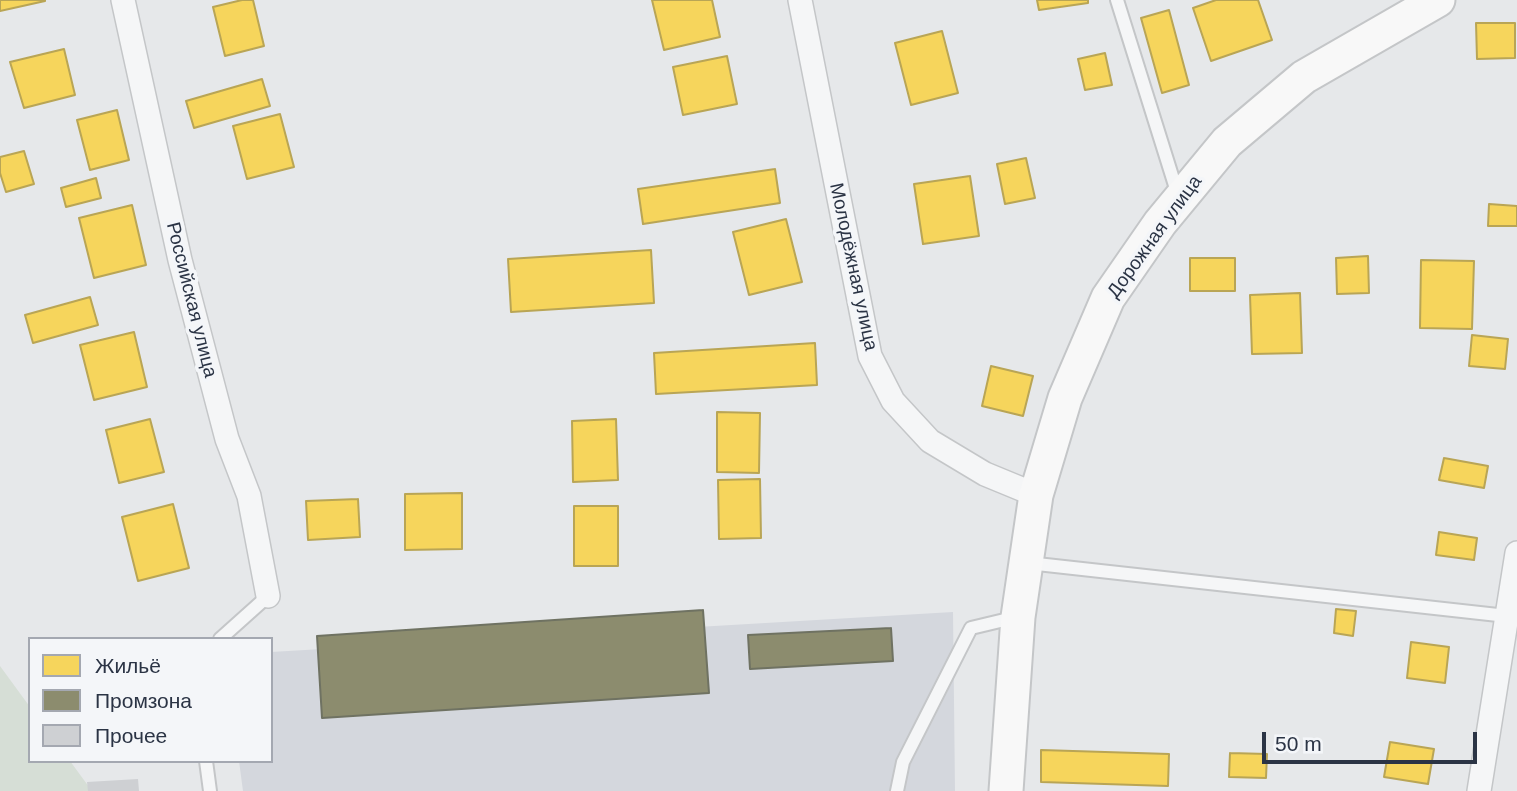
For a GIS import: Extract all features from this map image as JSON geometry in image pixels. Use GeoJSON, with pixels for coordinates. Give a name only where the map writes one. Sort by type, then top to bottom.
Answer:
{"type":"FeatureCollection","features":[{"type":"Feature","properties":{"kind":"street","name":"Российская улица"},"geometry":{"type":"LineString","coordinates":[[123,0],[180,260],[227,439],[249,496],[268,596]]}},
{"type":"Feature","properties":{"kind":"street","name":"Молодёжная улица"},"geometry":{"type":"LineString","coordinates":[[800,0],[870,356],[893,401],[930,440],[985,474],[1036,495]]}},
{"type":"Feature","properties":{"kind":"street","name":"Дорожная улица"},"geometry":{"type":"LineString","coordinates":[[1006,791],[1018,617],[1036,495],[1065,398],[1108,298],[1180,199],[1227,142],[1304,77],[1438,0]]}},
{"type":"Feature","properties":{"kind":"street"},"geometry":{"type":"LineString","coordinates":[[1479,791],[1517,553]]}},
{"type":"Feature","properties":{"kind":"lane"},"geometry":{"type":"LineString","coordinates":[[1117,0],[1180,199]]}},
{"type":"Feature","properties":{"kind":"lane"},"geometry":{"type":"LineString","coordinates":[[1025,562],[1507,616]]}},
{"type":"Feature","properties":{"kind":"lane"},"geometry":{"type":"LineString","coordinates":[[222,637],[268,596]]}},
{"type":"Feature","properties":{"kind":"lane"},"geometry":{"type":"LineString","coordinates":[[897,791],[903,762],[971,628],[1018,617]]}},
{"type":"Feature","properties":{"kind":"lane"},"geometry":{"type":"LineString","coordinates":[[206,763],[211,791]]}},
{"type":"Feature","properties":{"kind":"shaded area"},"geometry":{"type":"Polygon","coordinates":[[[953,612],[955,791],[243,791],[239,763],[273,763],[273,652],[953,612]]]}},
{"type":"Feature","properties":{"kind":"shaded area"},"geometry":{"type":"Polygon","coordinates":[[[0,666],[28,704],[28,763],[71,763],[92,791],[0,791],[0,666]]]}},
{"type":"Feature","properties":{"kind":"building: Жильё"},"geometry":{"type":"Polygon","coordinates":[[[0,0],[45,0],[45,1],[0,11],[0,0]]]}},
{"type":"Feature","properties":{"kind":"building: Жильё"},"geometry":{"type":"Polygon","coordinates":[[[253,0],[264,46],[225,56],[213,7],[253,0]]]}},
{"type":"Feature","properties":{"kind":"building: Жильё"},"geometry":{"type":"Polygon","coordinates":[[[652,0],[712,0],[720,37],[664,50],[652,0]]]}},
{"type":"Feature","properties":{"kind":"building: Жильё"},"geometry":{"type":"Polygon","coordinates":[[[1037,0],[1088,0],[1088,3],[1039,10],[1037,0]]]}},
{"type":"Feature","properties":{"kind":"building: Жильё"},"geometry":{"type":"Polygon","coordinates":[[[1216,0],[1258,0],[1272,40],[1211,61],[1193,8],[1216,0]]]}},
{"type":"Feature","properties":{"kind":"building: Жильё"},"geometry":{"type":"Polygon","coordinates":[[[1169,10],[1189,85],[1162,93],[1141,18],[1169,10]]]}},
{"type":"Feature","properties":{"kind":"building: Жильё"},"geometry":{"type":"Polygon","coordinates":[[[1476,23],[1515,23],[1515,58],[1477,59],[1476,23]]]}},
{"type":"Feature","properties":{"kind":"building: Жильё"},"geometry":{"type":"Polygon","coordinates":[[[942,31],[958,93],[911,105],[895,43],[942,31]]]}},
{"type":"Feature","properties":{"kind":"building: Жильё"},"geometry":{"type":"Polygon","coordinates":[[[64,49],[75,95],[24,108],[10,62],[64,49]]]}},
{"type":"Feature","properties":{"kind":"building: Жильё"},"geometry":{"type":"Polygon","coordinates":[[[1105,53],[1112,85],[1085,90],[1078,59],[1105,53]]]}},
{"type":"Feature","properties":{"kind":"building: Жильё"},"geometry":{"type":"Polygon","coordinates":[[[727,56],[737,104],[683,115],[673,67],[727,56]]]}},
{"type":"Feature","properties":{"kind":"building: Жильё"},"geometry":{"type":"Polygon","coordinates":[[[262,79],[270,106],[194,128],[186,101],[262,79]]]}},
{"type":"Feature","properties":{"kind":"building: Жильё"},"geometry":{"type":"Polygon","coordinates":[[[117,110],[129,160],[90,170],[77,120],[117,110]]]}},
{"type":"Feature","properties":{"kind":"building: Жильё"},"geometry":{"type":"Polygon","coordinates":[[[280,114],[294,167],[247,179],[233,126],[280,114]]]}},
{"type":"Feature","properties":{"kind":"building: Жильё"},"geometry":{"type":"Polygon","coordinates":[[[24,151],[34,184],[6,192],[0,173],[0,157],[24,151]]]}},
{"type":"Feature","properties":{"kind":"building: Жильё"},"geometry":{"type":"Polygon","coordinates":[[[1026,158],[1035,198],[1005,204],[997,164],[1026,158]]]}},
{"type":"Feature","properties":{"kind":"building: Жильё"},"geometry":{"type":"Polygon","coordinates":[[[775,169],[780,203],[643,224],[638,189],[775,169]]]}},
{"type":"Feature","properties":{"kind":"building: Жильё"},"geometry":{"type":"Polygon","coordinates":[[[970,176],[979,236],[923,244],[914,184],[970,176]]]}},
{"type":"Feature","properties":{"kind":"building: Жильё"},"geometry":{"type":"Polygon","coordinates":[[[96,178],[101,198],[66,207],[61,188],[96,178]]]}},
{"type":"Feature","properties":{"kind":"building: Жильё"},"geometry":{"type":"Polygon","coordinates":[[[1489,204],[1517,206],[1517,226],[1488,226],[1489,204]]]}},
{"type":"Feature","properties":{"kind":"building: Жильё"},"geometry":{"type":"Polygon","coordinates":[[[132,205],[146,265],[94,278],[79,218],[132,205]]]}},
{"type":"Feature","properties":{"kind":"building: Жильё"},"geometry":{"type":"Polygon","coordinates":[[[786,219],[802,282],[749,295],[733,232],[786,219]]]}},
{"type":"Feature","properties":{"kind":"building: Жильё"},"geometry":{"type":"Polygon","coordinates":[[[651,250],[654,303],[511,312],[508,259],[651,250]]]}},
{"type":"Feature","properties":{"kind":"building: Жильё"},"geometry":{"type":"Polygon","coordinates":[[[1368,256],[1369,293],[1337,294],[1336,258],[1368,256]]]}},
{"type":"Feature","properties":{"kind":"building: Жильё"},"geometry":{"type":"Polygon","coordinates":[[[1190,258],[1235,258],[1235,291],[1190,291],[1190,258]]]}},
{"type":"Feature","properties":{"kind":"building: Жильё"},"geometry":{"type":"Polygon","coordinates":[[[1421,260],[1474,261],[1472,329],[1420,328],[1421,260]]]}},
{"type":"Feature","properties":{"kind":"building: Жильё"},"geometry":{"type":"Polygon","coordinates":[[[1300,293],[1302,353],[1252,354],[1250,295],[1300,293]]]}},
{"type":"Feature","properties":{"kind":"building: Жильё"},"geometry":{"type":"Polygon","coordinates":[[[90,297],[98,325],[33,343],[25,315],[90,297]]]}},
{"type":"Feature","properties":{"kind":"building: Жильё"},"geometry":{"type":"Polygon","coordinates":[[[134,332],[147,387],[94,400],[80,345],[134,332]]]}},
{"type":"Feature","properties":{"kind":"building: Жильё"},"geometry":{"type":"Polygon","coordinates":[[[1472,335],[1508,339],[1505,369],[1469,366],[1472,335]]]}},
{"type":"Feature","properties":{"kind":"building: Жильё"},"geometry":{"type":"Polygon","coordinates":[[[815,343],[817,385],[656,394],[654,353],[815,343]]]}},
{"type":"Feature","properties":{"kind":"building: Жильё"},"geometry":{"type":"Polygon","coordinates":[[[991,366],[1033,376],[1023,416],[982,406],[991,366]]]}},
{"type":"Feature","properties":{"kind":"building: Жильё"},"geometry":{"type":"Polygon","coordinates":[[[717,412],[760,413],[759,473],[717,472],[717,412]]]}},
{"type":"Feature","properties":{"kind":"building: Жильё"},"geometry":{"type":"Polygon","coordinates":[[[150,419],[164,472],[119,483],[106,430],[150,419]]]}},
{"type":"Feature","properties":{"kind":"building: Жильё"},"geometry":{"type":"Polygon","coordinates":[[[616,419],[618,480],[573,482],[572,421],[616,419]]]}},
{"type":"Feature","properties":{"kind":"building: Жильё"},"geometry":{"type":"Polygon","coordinates":[[[1444,458],[1488,466],[1484,488],[1439,480],[1444,458]]]}},
{"type":"Feature","properties":{"kind":"building: Жильё"},"geometry":{"type":"Polygon","coordinates":[[[760,479],[761,538],[719,539],[718,480],[760,479]]]}},
{"type":"Feature","properties":{"kind":"building: Жильё"},"geometry":{"type":"Polygon","coordinates":[[[462,493],[462,549],[405,550],[405,494],[462,493]]]}},
{"type":"Feature","properties":{"kind":"building: Жильё"},"geometry":{"type":"Polygon","coordinates":[[[358,499],[360,537],[308,540],[306,501],[358,499]]]}},
{"type":"Feature","properties":{"kind":"building: Жильё"},"geometry":{"type":"Polygon","coordinates":[[[173,504],[189,568],[138,581],[122,517],[173,504]]]}},
{"type":"Feature","properties":{"kind":"building: Жильё"},"geometry":{"type":"Polygon","coordinates":[[[574,506],[618,506],[618,566],[574,566],[574,506]]]}},
{"type":"Feature","properties":{"kind":"building: Жильё"},"geometry":{"type":"Polygon","coordinates":[[[1439,532],[1477,538],[1474,560],[1436,555],[1439,532]]]}},
{"type":"Feature","properties":{"kind":"building: Жильё"},"geometry":{"type":"Polygon","coordinates":[[[1336,609],[1356,611],[1353,636],[1334,633],[1336,609]]]}},
{"type":"Feature","properties":{"kind":"building: Жильё"},"geometry":{"type":"Polygon","coordinates":[[[1411,642],[1449,647],[1445,683],[1407,678],[1411,642]]]}},
{"type":"Feature","properties":{"kind":"building: Жильё"},"geometry":{"type":"Polygon","coordinates":[[[1390,742],[1434,749],[1428,784],[1384,777],[1390,742]]]}},
{"type":"Feature","properties":{"kind":"building: Жильё"},"geometry":{"type":"Polygon","coordinates":[[[1041,750],[1169,754],[1168,786],[1041,782],[1041,750]]]}},
{"type":"Feature","properties":{"kind":"building: Жильё"},"geometry":{"type":"Polygon","coordinates":[[[1230,753],[1267,754],[1266,778],[1229,777],[1230,753]]]}},
{"type":"Feature","properties":{"kind":"building: Промзона"},"geometry":{"type":"Polygon","coordinates":[[[703,610],[709,693],[322,718],[317,636],[703,610]]]}},
{"type":"Feature","properties":{"kind":"building: Промзона"},"geometry":{"type":"Polygon","coordinates":[[[891,628],[893,661],[750,669],[748,635],[891,628]]]}},
{"type":"Feature","properties":{"kind":"building: Прочее"},"geometry":{"type":"Polygon","coordinates":[[[138,779],[139,791],[88,791],[87,782],[138,779]]]}}]}
